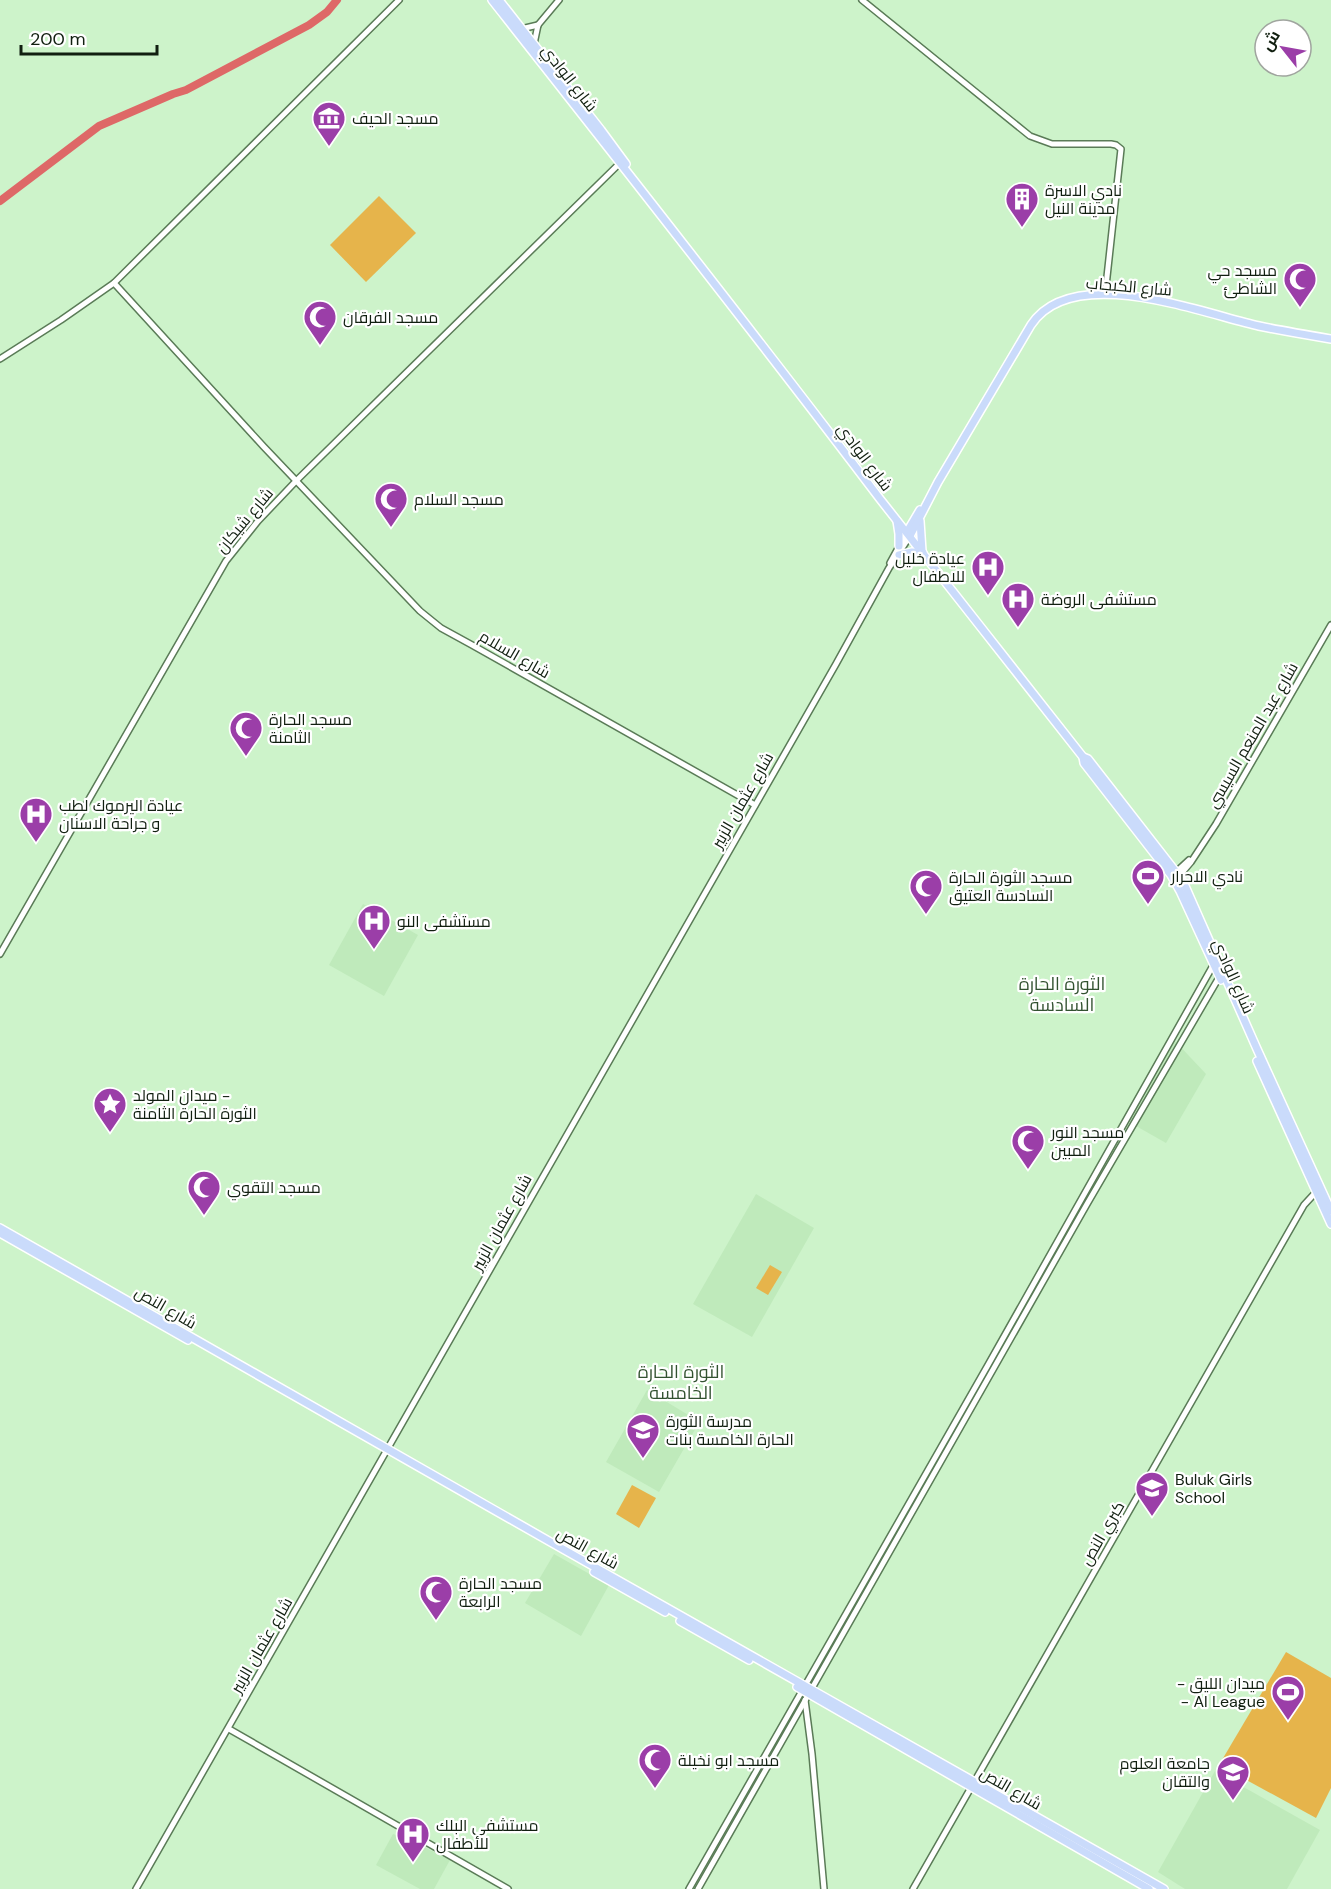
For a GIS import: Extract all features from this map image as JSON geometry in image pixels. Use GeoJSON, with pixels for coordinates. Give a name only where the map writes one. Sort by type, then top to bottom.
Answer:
{"type":"FeatureCollection","features":[{"type":"Feature","properties":{"kind":"main road","name":"شارع الوادي"},"geometry":{"type":"LineString","coordinates":[[492,0],[623,163]]}},
{"type":"Feature","properties":{"kind":"main road","name":"شارع الوادي"},"geometry":{"type":"LineString","coordinates":[[499,0],[896,520],[1177,874],[1185,886],[1221,974],[1331,1224]]}},
{"type":"Feature","properties":{"kind":"main road","name":"شارع الكبجاب"},"geometry":{"type":"LineString","coordinates":[[908,534],[1038,315],[1051,305],[1081,295],[1105,295],[1178,304],[1258,326],[1331,339]]}},
{"type":"Feature","properties":{"kind":"main road"},"geometry":{"type":"LineString","coordinates":[[918,517],[923,552],[899,551],[896,520],[918,517]]}},
{"type":"Feature","properties":{"kind":"main road","name":"شارع الوادي"},"geometry":{"type":"LineString","coordinates":[[1083,757],[1084,763],[1171,875],[1216,961]]}},
{"type":"Feature","properties":{"kind":"main road","name":"شارع الوادي"},"geometry":{"type":"LineString","coordinates":[[1221,974],[1331,1211]]}},
{"type":"Feature","properties":{"kind":"main road","name":"شارع النص"},"geometry":{"type":"LineString","coordinates":[[0,1228],[805,1693],[1164,1889]]}},
{"type":"Feature","properties":{"kind":"main road","name":"شارع النص"},"geometry":{"type":"LineString","coordinates":[[0,1233],[386,1451]]}},
{"type":"Feature","properties":{"kind":"main road","name":"شارع النص"},"geometry":{"type":"LineString","coordinates":[[972,1785],[1149,1889]]}},
{"type":"Feature","properties":{"kind":"street"},"geometry":{"type":"LineString","coordinates":[[0,359],[114,283],[399,0]]}},
{"type":"Feature","properties":{"kind":"street"},"geometry":{"type":"LineString","coordinates":[[534,45],[538,25],[559,0]]}},
{"type":"Feature","properties":{"kind":"street"},"geometry":{"type":"LineString","coordinates":[[862,0],[1030,136],[1052,144],[1111,144],[1119,147],[1121,150],[1105,295]]}},
{"type":"Feature","properties":{"kind":"street"},"geometry":{"type":"LineString","coordinates":[[521,29],[538,25]]}},
{"type":"Feature","properties":{"kind":"street","name":"شارع شيكان"},"geometry":{"type":"LineString","coordinates":[[0,954],[226,561],[258,521],[297,480],[604,178],[609,177],[623,163]]}},
{"type":"Feature","properties":{"kind":"street","name":"شارع السلام"},"geometry":{"type":"LineString","coordinates":[[114,283],[414,606],[441,628],[755,806]]}},
{"type":"Feature","properties":{"kind":"street","name":"شارع عثمان الزبير"},"geometry":{"type":"LineString","coordinates":[[136,1889],[908,534]]}},
{"type":"Feature","properties":{"kind":"street","name":"شارع عبد المنعم السيسي"},"geometry":{"type":"LineString","coordinates":[[1177,874],[1188,867],[1216,824],[1331,625]]}},
{"type":"Feature","properties":{"kind":"street"},"geometry":{"type":"LineString","coordinates":[[698,1889],[805,1693],[1216,961]]}},
{"type":"Feature","properties":{"kind":"street"},"geometry":{"type":"LineString","coordinates":[[689,1889],[1221,974]]}},
{"type":"Feature","properties":{"kind":"street","name":"كبري النص"},"geometry":{"type":"LineString","coordinates":[[913,1889],[1304,1205],[1316,1192]]}},
{"type":"Feature","properties":{"kind":"street"},"geometry":{"type":"LineString","coordinates":[[805,1693],[824,1889]]}},
{"type":"Feature","properties":{"kind":"street"},"geometry":{"type":"LineString","coordinates":[[229,1729],[508,1889]]}},
{"type":"Feature","properties":{"kind":"shaded area"},"geometry":{"type":"Polygon","coordinates":[[[379,196],[416,233],[366,282],[330,245],[379,196]]]}},
{"type":"Feature","properties":{"kind":"shaded area","name":"مستشفى النو"},"geometry":{"type":"Polygon","coordinates":[[[363,904],[418,935],[384,996],[329,965],[363,904]]]}},
{"type":"Feature","properties":{"kind":"shaded area"},"geometry":{"type":"Polygon","coordinates":[[[1174,1040],[1206,1074],[1166,1143],[1129,1122],[1174,1040]]]}},
{"type":"Feature","properties":{"kind":"shaded area"},"geometry":{"type":"Polygon","coordinates":[[[756,1194],[814,1228],[752,1337],[693,1304],[756,1194]]]}},
{"type":"Feature","properties":{"kind":"shaded area"},"geometry":{"type":"Polygon","coordinates":[[[770,1265],[782,1272],[768,1295],[756,1288],[770,1265]]]}},
{"type":"Feature","properties":{"kind":"shaded area"},"geometry":{"type":"Polygon","coordinates":[[[647,1390],[690,1416],[691,1413],[704,1421],[700,1428],[697,1426],[659,1492],[606,1462],[647,1390]]]}},
{"type":"Feature","properties":{"kind":"shaded area"},"geometry":{"type":"Polygon","coordinates":[[[632,1485],[656,1498],[639,1528],[616,1514],[632,1485]]]}},
{"type":"Feature","properties":{"kind":"shaded area"},"geometry":{"type":"Polygon","coordinates":[[[554,1554],[609,1585],[581,1636],[525,1603],[554,1554]]]}},
{"type":"Feature","properties":{"kind":"shaded area","name":"- ميدان الليق - Al League"},"geometry":{"type":"Polygon","coordinates":[[[1286,1652],[1331,1678],[1331,1788],[1316,1818],[1219,1765],[1286,1652]]]}},
{"type":"Feature","properties":{"kind":"shaded area","name":"جامعة العلوم والتقان"},"geometry":{"type":"Polygon","coordinates":[[[1215,1771],[1320,1830],[1287,1889],[1185,1889],[1158,1872],[1215,1771]]]}},
{"type":"Feature","properties":{"kind":"shaded area","name":"مستشفى البلك للأطفال"},"geometry":{"type":"Polygon","coordinates":[[[393,1834],[450,1860],[434,1889],[420,1889],[376,1865],[393,1834]]]}},
{"type":"Feature","properties":{"kind":"waterway"},"geometry":{"type":"LineString","coordinates":[[0,201],[99,126],[186,90],[309,25],[327,12],[337,0]]}},
{"type":"Feature","properties":{"kind":"place","name":"مسجد الحيف"},"geometry":{"type":"Point","coordinates":[329,147]}},
{"type":"Feature","properties":{"kind":"place","name":"نادي الاسرة مدينة النيل"},"geometry":{"type":"Point","coordinates":[1022,228]}},
{"type":"Feature","properties":{"kind":"place","name":"مسجد حي الشاطئ"},"geometry":{"type":"Point","coordinates":[1300,308]}},
{"type":"Feature","properties":{"kind":"place","name":"مسجد الفرقان"},"geometry":{"type":"Point","coordinates":[320,346]}},
{"type":"Feature","properties":{"kind":"place","name":"مسجد السلام"},"geometry":{"type":"Point","coordinates":[391,528]}},
{"type":"Feature","properties":{"kind":"place","name":"عيادة خليل للاطفال"},"geometry":{"type":"Point","coordinates":[988,596]}},
{"type":"Feature","properties":{"kind":"place","name":"مستشفى الروضة"},"geometry":{"type":"Point","coordinates":[1018,628]}},
{"type":"Feature","properties":{"kind":"place","name":"مسجد الحارة الثامنة"},"geometry":{"type":"Point","coordinates":[246,757]}},
{"type":"Feature","properties":{"kind":"place","name":"عيادة اليرموك لطب و جراحة الاسنان"},"geometry":{"type":"Point","coordinates":[36,843]}},
{"type":"Feature","properties":{"kind":"place","name":"نادي الاحرار"},"geometry":{"type":"Point","coordinates":[1148,905]}},
{"type":"Feature","properties":{"kind":"place","name":"مسجد الثورة الحارة السادسة العتيق"},"geometry":{"type":"Point","coordinates":[926,915]}},
{"type":"Feature","properties":{"kind":"place","name":"مستشفى النو"},"geometry":{"type":"Point","coordinates":[374,950]}},
{"type":"Feature","properties":{"kind":"place","name":"ميدان المولد - الثورة الحارة الثامنة"},"geometry":{"type":"Point","coordinates":[110,1133]}},
{"type":"Feature","properties":{"kind":"place","name":"مسجد النور المبين"},"geometry":{"type":"Point","coordinates":[1028,1170]}},
{"type":"Feature","properties":{"kind":"place","name":"مسجد التقوي"},"geometry":{"type":"Point","coordinates":[204,1216]}},
{"type":"Feature","properties":{"kind":"place","name":"مدرسة الثورة الحارة الخامسة بنات"},"geometry":{"type":"Point","coordinates":[643,1459]}},
{"type":"Feature","properties":{"kind":"place","name":"Buluk Girls School"},"geometry":{"type":"Point","coordinates":[1152,1517]}},
{"type":"Feature","properties":{"kind":"place","name":"مسجد الحارة الرابعة"},"geometry":{"type":"Point","coordinates":[436,1621]}},
{"type":"Feature","properties":{"kind":"place","name":"- ميدان الليق - Al League"},"geometry":{"type":"Point","coordinates":[1288,1721]}},
{"type":"Feature","properties":{"kind":"place","name":"مسجد ابو نخيلة"},"geometry":{"type":"Point","coordinates":[655,1789]}},
{"type":"Feature","properties":{"kind":"place","name":"جامعة العلوم والتقان"},"geometry":{"type":"Point","coordinates":[1233,1801]}},
{"type":"Feature","properties":{"kind":"place","name":"مستشفى البلك للأطفال"},"geometry":{"type":"Point","coordinates":[413,1863]}},
{"type":"Feature","properties":{"kind":"district","name":"الثورة الحارة السادسة"},"geometry":{"type":"Point","coordinates":[1062,994]}},
{"type":"Feature","properties":{"kind":"district","name":"الثورة الحارة الخامسة"},"geometry":{"type":"Point","coordinates":[681,1382]}}]}
